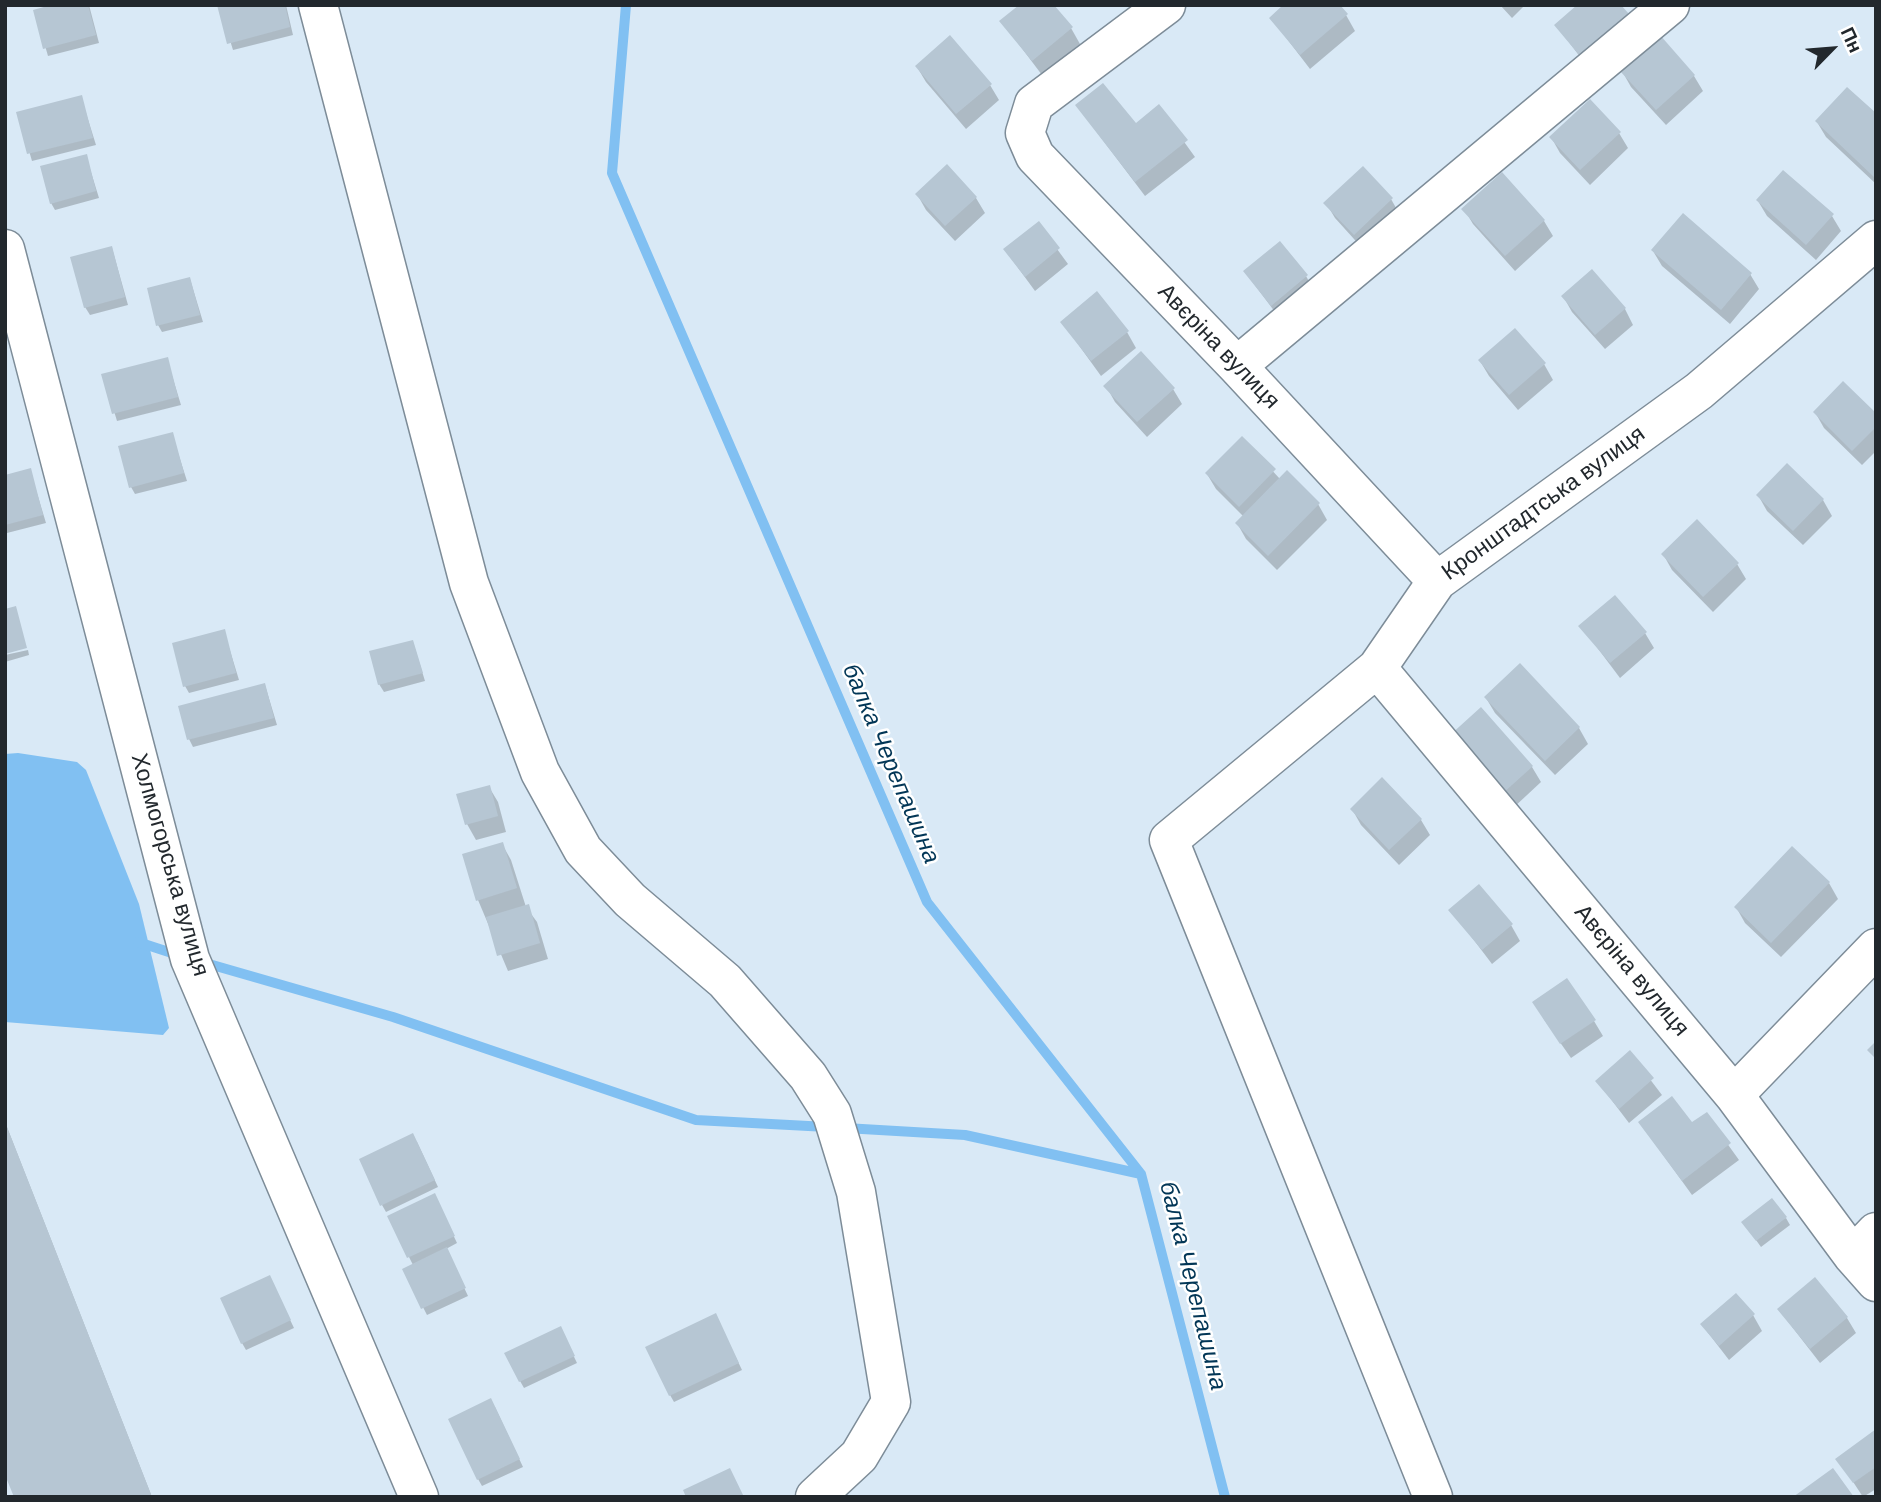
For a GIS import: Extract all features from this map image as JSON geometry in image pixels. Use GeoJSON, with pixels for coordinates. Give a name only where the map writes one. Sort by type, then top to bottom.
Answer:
{"type":"FeatureCollection","features":[{"type":"Feature","properties":{"kind":"street"},"geometry":{"type":"LineString","coordinates":[[318,5],[469,583],[540,772],[583,850],[630,900],[725,981],[808,1076],[834,1121],[856,1192],[891,1402],[859,1456],[815,1497]]}},
{"type":"Feature","properties":{"kind":"street","name":"Авєріна вулиця"},"geometry":{"type":"LineString","coordinates":[[1166,5],[1034,104],[1025,133],[1035,156],[1237,366],[1437,581]]}},
{"type":"Feature","properties":{"kind":"street"},"geometry":{"type":"LineString","coordinates":[[1237,366],[1670,5]]}},
{"type":"Feature","properties":{"kind":"street","name":"Кронштадтська вулиця"},"geometry":{"type":"LineString","coordinates":[[1433,1497],[1169,840],[1377,668],[1437,581],[1699,391],[1876,240]]}},
{"type":"Feature","properties":{"kind":"street","name":"Холмогорська вулиця"},"geometry":{"type":"LineString","coordinates":[[5,249],[190,959],[227,1039],[419,1497]]}},
{"type":"Feature","properties":{"kind":"street","name":"Авєріна вулиця"},"geometry":{"type":"LineString","coordinates":[[1377,668],[1868,1256]]}},
{"type":"Feature","properties":{"kind":"street"},"geometry":{"type":"LineString","coordinates":[[1734,1094],[1876,948]]}},
{"type":"Feature","properties":{"kind":"water"},"geometry":{"type":"Polygon","coordinates":[[[18,753],[77,762],[86,770],[139,904],[169,1028],[163,1035],[5,1022],[5,754],[18,753]]]}},
{"type":"Feature","properties":{"kind":"building"},"geometry":{"type":"Polygon","coordinates":[[[51,5],[88,5],[96,35],[43,49],[33,10],[51,5]]]}},
{"type":"Feature","properties":{"kind":"building"},"geometry":{"type":"Polygon","coordinates":[[[217,5],[285,5],[290,27],[227,44],[217,5]]]}},
{"type":"Feature","properties":{"kind":"building"},"geometry":{"type":"Polygon","coordinates":[[[1019,5],[1054,5],[1073,27],[1032,61],[999,21],[1019,5]]]}},
{"type":"Feature","properties":{"kind":"building"},"geometry":{"type":"Polygon","coordinates":[[[1283,5],[1340,5],[1348,14],[1300,55],[1269,18],[1283,5]]]}},
{"type":"Feature","properties":{"kind":"building"},"geometry":{"type":"Polygon","coordinates":[[[1577,5],[1621,5],[1629,14],[1580,56],[1554,25],[1577,5]]]}},
{"type":"Feature","properties":{"kind":"building"},"geometry":{"type":"Polygon","coordinates":[[[950,35],[992,84],[956,114],[915,66],[950,35]]]}},
{"type":"Feature","properties":{"kind":"building"},"geometry":{"type":"Polygon","coordinates":[[[1660,35],[1695,75],[1656,110],[1620,71],[1660,35]]]}},
{"type":"Feature","properties":{"kind":"building"},"geometry":{"type":"Polygon","coordinates":[[[1103,83],[1136,123],[1159,104],[1188,140],[1135,182],[1075,105],[1103,83]]]}},
{"type":"Feature","properties":{"kind":"building"},"geometry":{"type":"Polygon","coordinates":[[[1847,87],[1876,113],[1874,177],[1815,121],[1847,87]]]}},
{"type":"Feature","properties":{"kind":"building"},"geometry":{"type":"Polygon","coordinates":[[[82,95],[93,138],[27,154],[16,112],[82,95]]]}},
{"type":"Feature","properties":{"kind":"building"},"geometry":{"type":"Polygon","coordinates":[[[1590,99],[1621,132],[1580,170],[1549,137],[1590,99]]]}},
{"type":"Feature","properties":{"kind":"building"},"geometry":{"type":"Polygon","coordinates":[[[87,154],[96,191],[50,204],[40,166],[87,154]]]}},
{"type":"Feature","properties":{"kind":"building"},"geometry":{"type":"Polygon","coordinates":[[[947,164],[977,197],[945,226],[915,194],[947,164]]]}},
{"type":"Feature","properties":{"kind":"building"},"geometry":{"type":"Polygon","coordinates":[[[1363,166],[1393,198],[1354,235],[1323,203],[1363,166]]]}},
{"type":"Feature","properties":{"kind":"building"},"geometry":{"type":"Polygon","coordinates":[[[1783,170],[1834,214],[1806,245],[1756,200],[1783,170]]]}},
{"type":"Feature","properties":{"kind":"building"},"geometry":{"type":"Polygon","coordinates":[[[1502,172],[1545,220],[1505,256],[1461,209],[1502,172]]]}},
{"type":"Feature","properties":{"kind":"building"},"geometry":{"type":"Polygon","coordinates":[[[1683,213],[1752,273],[1721,310],[1651,250],[1683,213]]]}},
{"type":"Feature","properties":{"kind":"building"},"geometry":{"type":"Polygon","coordinates":[[[1039,221],[1060,248],[1025,277],[1003,249],[1039,221]]]}},
{"type":"Feature","properties":{"kind":"building"},"geometry":{"type":"Polygon","coordinates":[[[1280,241],[1308,275],[1271,306],[1243,271],[1280,241]]]}},
{"type":"Feature","properties":{"kind":"building"},"geometry":{"type":"Polygon","coordinates":[[[112,246],[125,297],[84,308],[70,257],[112,246]]]}},
{"type":"Feature","properties":{"kind":"building"},"geometry":{"type":"Polygon","coordinates":[[[1592,269],[1626,308],[1595,335],[1561,296],[1592,269]]]}},
{"type":"Feature","properties":{"kind":"building"},"geometry":{"type":"Polygon","coordinates":[[[190,277],[200,315],[156,326],[147,288],[190,277]]]}},
{"type":"Feature","properties":{"kind":"building"},"geometry":{"type":"Polygon","coordinates":[[[1097,291],[1129,331],[1091,361],[1060,322],[1097,291]]]}},
{"type":"Feature","properties":{"kind":"building"},"geometry":{"type":"Polygon","coordinates":[[[1515,328],[1546,363],[1509,395],[1478,360],[1515,328]]]}},
{"type":"Feature","properties":{"kind":"building"},"geometry":{"type":"Polygon","coordinates":[[[1141,351],[1175,388],[1137,422],[1103,386],[1141,351]]]}},
{"type":"Feature","properties":{"kind":"building"},"geometry":{"type":"Polygon","coordinates":[[[168,357],[178,397],[112,414],[101,374],[168,357]]]}},
{"type":"Feature","properties":{"kind":"building"},"geometry":{"type":"Polygon","coordinates":[[[1843,381],[1876,413],[1876,427],[1852,451],[1813,412],[1843,381]]]}},
{"type":"Feature","properties":{"kind":"building"},"geometry":{"type":"Polygon","coordinates":[[[173,432],[184,473],[129,488],[118,446],[173,432]]]}},
{"type":"Feature","properties":{"kind":"building"},"geometry":{"type":"Polygon","coordinates":[[[1242,436],[1276,469],[1239,507],[1205,473],[1242,436]]]}},
{"type":"Feature","properties":{"kind":"building"},"geometry":{"type":"Polygon","coordinates":[[[1787,463],[1824,499],[1793,531],[1756,495],[1787,463]]]}},
{"type":"Feature","properties":{"kind":"building"},"geometry":{"type":"Polygon","coordinates":[[[31,468],[43,515],[5,525],[5,475],[31,468]]]}},
{"type":"Feature","properties":{"kind":"building"},"geometry":{"type":"Polygon","coordinates":[[[1287,470],[1320,503],[1268,556],[1235,523],[1287,470]]]}},
{"type":"Feature","properties":{"kind":"building"},"geometry":{"type":"Polygon","coordinates":[[[1697,519],[1739,563],[1703,597],[1661,554],[1697,519]]]}},
{"type":"Feature","properties":{"kind":"building"},"geometry":{"type":"Polygon","coordinates":[[[1615,595],[1647,632],[1610,663],[1578,626],[1615,595]]]}},
{"type":"Feature","properties":{"kind":"building"},"geometry":{"type":"Polygon","coordinates":[[[16,606],[27,648],[5,654],[5,609],[16,606]]]}},
{"type":"Feature","properties":{"kind":"building"},"geometry":{"type":"Polygon","coordinates":[[[225,629],[236,673],[183,687],[172,643],[225,629]]]}},
{"type":"Feature","properties":{"kind":"building"},"geometry":{"type":"Polygon","coordinates":[[[413,640],[423,673],[378,685],[369,651],[413,640]]]}},
{"type":"Feature","properties":{"kind":"building"},"geometry":{"type":"Polygon","coordinates":[[[1520,663],[1580,727],[1545,761],[1484,697],[1520,663]]]}},
{"type":"Feature","properties":{"kind":"building"},"geometry":{"type":"Polygon","coordinates":[[[265,683],[274,718],[187,740],[178,706],[265,683]]]}},
{"type":"Feature","properties":{"kind":"building"},"geometry":{"type":"Polygon","coordinates":[[[1481,707],[1533,766],[1502,794],[1449,736],[1481,707]]]}},
{"type":"Feature","properties":{"kind":"building"},"geometry":{"type":"Polygon","coordinates":[[[1382,777],[1422,819],[1389,850],[1350,809],[1382,777]]]}},
{"type":"Feature","properties":{"kind":"building"},"geometry":{"type":"Polygon","coordinates":[[[490,785],[498,816],[465,825],[456,794],[490,785]]]}},
{"type":"Feature","properties":{"kind":"building"},"geometry":{"type":"Polygon","coordinates":[[[503,842],[517,888],[476,901],[462,854],[503,842]]]}},
{"type":"Feature","properties":{"kind":"building"},"geometry":{"type":"Polygon","coordinates":[[[1792,846],[1830,882],[1771,943],[1734,907],[1792,846]]]}},
{"type":"Feature","properties":{"kind":"building"},"geometry":{"type":"Polygon","coordinates":[[[1479,884],[1513,924],[1482,950],[1448,910],[1479,884]]]}},
{"type":"Feature","properties":{"kind":"building"},"geometry":{"type":"Polygon","coordinates":[[[529,904],[540,943],[497,956],[486,917],[529,904]]]}},
{"type":"Feature","properties":{"kind":"building"},"geometry":{"type":"Polygon","coordinates":[[[1567,978],[1596,1020],[1560,1044],[1532,1002],[1567,978]]]}},
{"type":"Feature","properties":{"kind":"building"},"geometry":{"type":"Polygon","coordinates":[[[1876,1041],[1876,1059],[1867,1050],[1876,1041]]]}},
{"type":"Feature","properties":{"kind":"building"},"geometry":{"type":"Polygon","coordinates":[[[1630,1050],[1654,1078],[1619,1109],[1595,1081],[1630,1050]]]}},
{"type":"Feature","properties":{"kind":"building"},"geometry":{"type":"Polygon","coordinates":[[[1672,1096],[1692,1122],[1707,1112],[1731,1143],[1682,1181],[1638,1122],[1672,1096]]]}},
{"type":"Feature","properties":{"kind":"building"},"geometry":{"type":"Polygon","coordinates":[[[5,1122],[152,1497],[14,1497],[5,1475],[5,1122]]]}},
{"type":"Feature","properties":{"kind":"building"},"geometry":{"type":"Polygon","coordinates":[[[413,1133],[435,1180],[380,1206],[359,1159],[413,1133]]]}},
{"type":"Feature","properties":{"kind":"building"},"geometry":{"type":"Polygon","coordinates":[[[435,1193],[455,1236],[407,1258],[387,1216],[435,1193]]]}},
{"type":"Feature","properties":{"kind":"building"},"geometry":{"type":"Polygon","coordinates":[[[1772,1198],[1787,1217],[1756,1241],[1741,1222],[1772,1198]]]}},
{"type":"Feature","properties":{"kind":"building"},"geometry":{"type":"Polygon","coordinates":[[[447,1247],[466,1288],[421,1309],[402,1269],[447,1247]]]}},
{"type":"Feature","properties":{"kind":"building"},"geometry":{"type":"Polygon","coordinates":[[[270,1275],[291,1320],[241,1344],[220,1298],[270,1275]]]}},
{"type":"Feature","properties":{"kind":"building"},"geometry":{"type":"Polygon","coordinates":[[[1815,1277],[1848,1317],[1810,1349],[1777,1309],[1815,1277]]]}},
{"type":"Feature","properties":{"kind":"building"},"geometry":{"type":"Polygon","coordinates":[[[1736,1293],[1755,1314],[1719,1346],[1700,1324],[1736,1293]]]}},
{"type":"Feature","properties":{"kind":"building"},"geometry":{"type":"Polygon","coordinates":[[[716,1313],[739,1363],[669,1396],[645,1347],[716,1313]]]}},
{"type":"Feature","properties":{"kind":"building"},"geometry":{"type":"Polygon","coordinates":[[[561,1326],[575,1356],[519,1382],[504,1353],[561,1326]]]}},
{"type":"Feature","properties":{"kind":"building"},"geometry":{"type":"Polygon","coordinates":[[[491,1398],[520,1459],[477,1480],[448,1419],[491,1398]]]}},
{"type":"Feature","properties":{"kind":"building"},"geometry":{"type":"Polygon","coordinates":[[[1876,1429],[1876,1467],[1853,1483],[1835,1459],[1876,1429]]]}},
{"type":"Feature","properties":{"kind":"building"},"geometry":{"type":"Polygon","coordinates":[[[730,1468],[744,1497],[686,1497],[683,1490],[730,1468]]]}},
{"type":"Feature","properties":{"kind":"building"},"geometry":{"type":"Polygon","coordinates":[[[1833,1468],[1854,1497],[1793,1497],[1833,1468]]]}},
{"type":"Feature","properties":{"kind":"waterway","name":"балка Черепашина"},"geometry":{"type":"LineString","coordinates":[[626,5],[612,173],[927,902],[1141,1174],[1225,1497]]}},
{"type":"Feature","properties":{"kind":"waterway"},"geometry":{"type":"LineString","coordinates":[[138,942],[181,956]]}},
{"type":"Feature","properties":{"kind":"waterway"},"geometry":{"type":"LineString","coordinates":[[202,962],[393,1017],[696,1120],[827,1127]]}},
{"type":"Feature","properties":{"kind":"waterway"},"geometry":{"type":"LineString","coordinates":[[845,1128],[965,1135],[1141,1174]]}}]}
